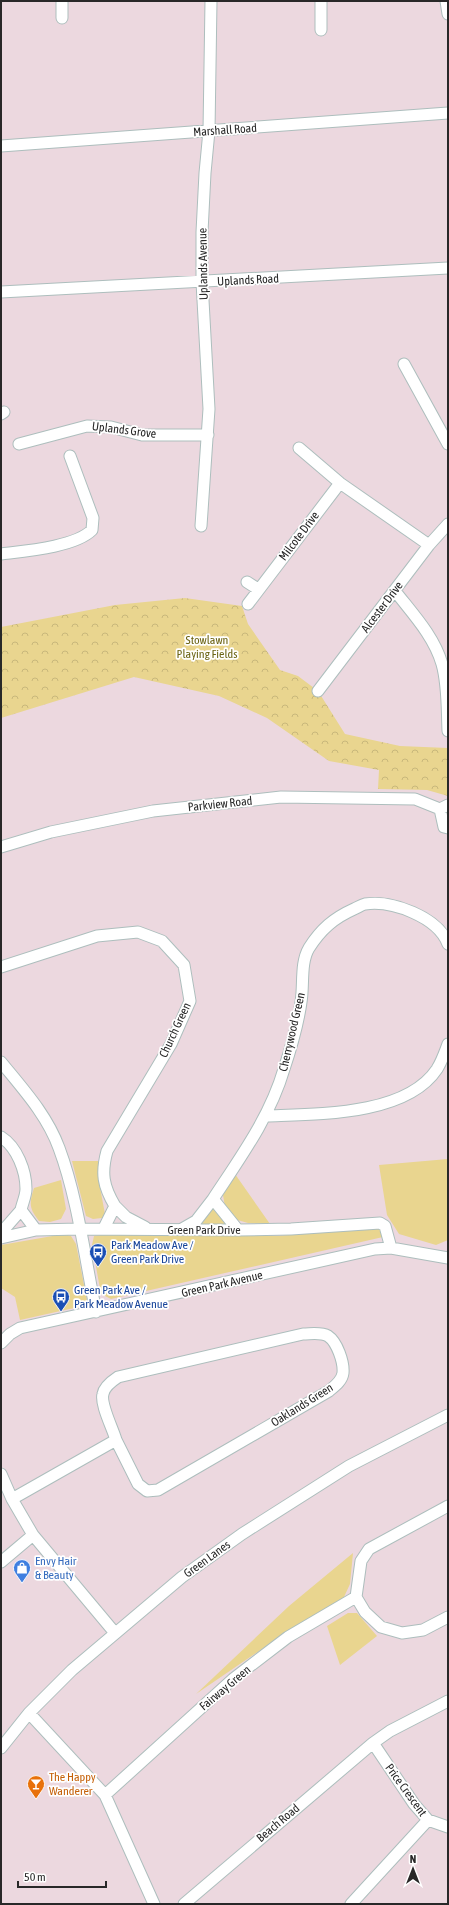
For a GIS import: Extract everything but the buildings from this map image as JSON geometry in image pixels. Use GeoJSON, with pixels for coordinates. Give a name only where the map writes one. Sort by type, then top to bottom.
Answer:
{"type":"FeatureCollection","features":[{"type":"Feature","properties":{"kind":"street"},"geometry":{"type":"LineString","coordinates":[[62,1],[62,18]]}},
{"type":"Feature","properties":{"kind":"street","name":"Uplands Avenue"},"geometry":{"type":"LineString","coordinates":[[202,526],[209,409],[202,282],[204,195],[209,131],[211,1]]}},
{"type":"Feature","properties":{"kind":"street"},"geometry":{"type":"LineString","coordinates":[[321,1],[321,30]]}},
{"type":"Feature","properties":{"kind":"street"},"geometry":{"type":"LineString","coordinates":[[446,1],[448,14]]}},
{"type":"Feature","properties":{"kind":"street","name":"Marshall Road"},"geometry":{"type":"LineString","coordinates":[[1,146],[448,113]]}},
{"type":"Feature","properties":{"kind":"street","name":"Uplands Road"},"geometry":{"type":"LineString","coordinates":[[1,292],[448,268]]}},
{"type":"Feature","properties":{"kind":"street"},"geometry":{"type":"LineString","coordinates":[[404,364],[448,444]]}},
{"type":"Feature","properties":{"kind":"street","name":"Uplands Grove"},"geometry":{"type":"LineString","coordinates":[[19,444],[87,426],[111,428],[142,435],[208,435]]}},
{"type":"Feature","properties":{"kind":"street"},"geometry":{"type":"LineString","coordinates":[[299,448],[340,482],[429,545]]}},
{"type":"Feature","properties":{"kind":"street"},"geometry":{"type":"LineString","coordinates":[[1,554],[48,547],[87,535],[92,530],[93,518],[70,456]]}},
{"type":"Feature","properties":{"kind":"street","name":"Milcote Drive"},"geometry":{"type":"LineString","coordinates":[[248,604],[340,482]]}},
{"type":"Feature","properties":{"kind":"street","name":"Alcester Drive"},"geometry":{"type":"LineString","coordinates":[[318,691],[429,545],[448,524]]}},
{"type":"Feature","properties":{"kind":"street"},"geometry":{"type":"LineString","coordinates":[[247,582],[258,590]]}},
{"type":"Feature","properties":{"kind":"street"},"geometry":{"type":"LineString","coordinates":[[395,591],[431,638],[442,663],[446,686],[448,731]]}},
{"type":"Feature","properties":{"kind":"street","name":"Parkview Road"},"geometry":{"type":"LineString","coordinates":[[1,847],[51,832],[153,811],[281,797],[414,799],[444,807],[444,827],[448,828]]}},
{"type":"Feature","properties":{"kind":"street","name":"Cherrywood Green"},"geometry":{"type":"LineString","coordinates":[[180,1230],[196,1222],[213,1199],[266,1116],[284,1070],[301,1003],[304,961],[308,950],[318,934],[331,921],[365,904],[401,908],[419,914],[432,924],[446,939],[448,944]]}},
{"type":"Feature","properties":{"kind":"street","name":"Church Green"},"geometry":{"type":"LineString","coordinates":[[1,967],[97,936],[138,932],[162,940],[184,965],[190,1001],[171,1044],[107,1151],[102,1167],[105,1187],[115,1206],[126,1217],[150,1229]]}},
{"type":"Feature","properties":{"kind":"street"},"geometry":{"type":"LineString","coordinates":[[266,1116],[355,1111],[386,1102],[411,1091],[423,1083],[437,1069],[448,1044]]}},
{"type":"Feature","properties":{"kind":"street"},"geometry":{"type":"LineString","coordinates":[[1,1062],[34,1102],[59,1147],[67,1174],[96,1312]]}},
{"type":"Feature","properties":{"kind":"street"},"geometry":{"type":"LineString","coordinates":[[1,1137],[6,1140],[19,1158],[24,1174],[26,1190],[21,1210],[1,1233]]}},
{"type":"Feature","properties":{"kind":"street"},"geometry":{"type":"LineString","coordinates":[[213,1199],[238,1230]]}},
{"type":"Feature","properties":{"kind":"street"},"geometry":{"type":"LineString","coordinates":[[104,1228],[115,1206]]}},
{"type":"Feature","properties":{"kind":"street"},"geometry":{"type":"LineString","coordinates":[[21,1210],[36,1230]]}},
{"type":"Feature","properties":{"kind":"street","name":"Green Park Drive"},"geometry":{"type":"LineString","coordinates":[[1,1238],[36,1230],[79,1228],[238,1230],[292,1229],[380,1223],[385,1226],[391,1248]]}},
{"type":"Feature","properties":{"kind":"street","name":"Green Park Avenue"},"geometry":{"type":"LineString","coordinates":[[1,1343],[10,1334],[20,1328],[330,1259],[391,1248],[448,1257]]}},
{"type":"Feature","properties":{"kind":"street","name":"Oaklands Green"},"geometry":{"type":"LineString","coordinates":[[318,1333],[327,1336],[337,1344],[343,1373],[339,1382],[329,1390],[158,1490],[147,1491],[138,1484],[116,1440],[103,1402],[103,1393],[108,1385],[118,1377],[303,1334],[318,1333]]}},
{"type":"Feature","properties":{"kind":"street","name":"Green Lanes"},"geometry":{"type":"LineString","coordinates":[[1,1748],[29,1713],[72,1670],[182,1577],[242,1534],[349,1466],[448,1415]]}},
{"type":"Feature","properties":{"kind":"street"},"geometry":{"type":"LineString","coordinates":[[12,1499],[116,1440]]}},
{"type":"Feature","properties":{"kind":"street"},"geometry":{"type":"LineString","coordinates":[[1,1474],[12,1499],[33,1535],[115,1633]]}},
{"type":"Feature","properties":{"kind":"street"},"geometry":{"type":"LineString","coordinates":[[448,1506],[369,1549],[361,1561],[356,1597],[365,1612],[381,1627],[402,1633],[423,1630],[448,1617]]}},
{"type":"Feature","properties":{"kind":"street"},"geometry":{"type":"LineString","coordinates":[[1,1562],[33,1535]]}},
{"type":"Feature","properties":{"kind":"street","name":"Fairway Green"},"geometry":{"type":"LineString","coordinates":[[105,1795],[233,1679],[288,1637],[356,1597]]}},
{"type":"Feature","properties":{"kind":"street","name":"Beach Road"},"geometry":{"type":"LineString","coordinates":[[184,1904],[373,1743],[390,1731],[448,1701]]}},
{"type":"Feature","properties":{"kind":"street"},"geometry":{"type":"LineString","coordinates":[[29,1713],[105,1795],[154,1904]]}},
{"type":"Feature","properties":{"kind":"street","name":"Price Crescent"},"geometry":{"type":"LineString","coordinates":[[373,1743],[414,1804],[428,1820],[448,1827]]}},
{"type":"Feature","properties":{"kind":"street"},"geometry":{"type":"LineString","coordinates":[[352,1904],[428,1820]]}},
{"type":"Feature","properties":{"kind":"green space","name":"Stowlawn Playing Fields"},"geometry":{"type":"Polygon","coordinates":[[[185,598],[242,606],[248,624],[280,670],[298,676],[318,691],[345,734],[400,746],[448,748],[448,796],[427,790],[378,789],[379,770],[329,761],[267,718],[219,696],[134,677],[1,718],[1,627],[115,605],[185,598]]]}},
{"type":"Feature","properties":{"kind":"green space"},"geometry":{"type":"Polygon","coordinates":[[[448,1159],[448,1240],[436,1245],[399,1234],[387,1215],[379,1165],[448,1159]]]}},
{"type":"Feature","properties":{"kind":"green space"},"geometry":{"type":"Polygon","coordinates":[[[72,1161],[98,1161],[98,1177],[105,1214],[102,1218],[93,1219],[86,1216],[72,1161]]]}},
{"type":"Feature","properties":{"kind":"green space"},"geometry":{"type":"Polygon","coordinates":[[[235,1174],[270,1224],[248,1223],[234,1219],[225,1207],[223,1195],[235,1174]]]}},
{"type":"Feature","properties":{"kind":"green space"},"geometry":{"type":"Polygon","coordinates":[[[61,1180],[66,1209],[61,1219],[50,1222],[39,1221],[33,1213],[31,1206],[31,1198],[34,1188],[61,1180]]]}},
{"type":"Feature","properties":{"kind":"green space"},"geometry":{"type":"Polygon","coordinates":[[[213,1207],[226,1225],[200,1224],[213,1207]]]}},
{"type":"Feature","properties":{"kind":"green space"},"geometry":{"type":"Polygon","coordinates":[[[378,1228],[382,1231],[383,1237],[111,1299],[101,1294],[92,1245],[94,1236],[114,1233],[276,1236],[378,1228]]]}},
{"type":"Feature","properties":{"kind":"green space"},"geometry":{"type":"Polygon","coordinates":[[[64,1234],[71,1236],[76,1244],[87,1300],[83,1306],[20,1320],[15,1297],[1,1288],[1,1245],[64,1234]]]}},
{"type":"Feature","properties":{"kind":"green space"},"geometry":{"type":"Polygon","coordinates":[[[353,1553],[350,1584],[344,1597],[333,1607],[278,1638],[196,1694],[289,1606],[353,1553]]]}},
{"type":"Feature","properties":{"kind":"green space"},"geometry":{"type":"Polygon","coordinates":[[[348,1613],[357,1613],[377,1636],[340,1665],[327,1626],[348,1613]]]}},
{"type":"Feature","properties":{"kind":"place","name":"Park Meadow Ave / Green Park Drive"},"geometry":{"type":"Point","coordinates":[98,1267]}},
{"type":"Feature","properties":{"kind":"place","name":"Green Park Ave / Park Meadow Avenue"},"geometry":{"type":"Point","coordinates":[61,1312]}},
{"type":"Feature","properties":{"kind":"place","name":"Envy Hair & Beauty"},"geometry":{"type":"Point","coordinates":[22,1583]}},
{"type":"Feature","properties":{"kind":"place","name":"The Happy Wanderer"},"geometry":{"type":"Point","coordinates":[36,1799]}}]}
